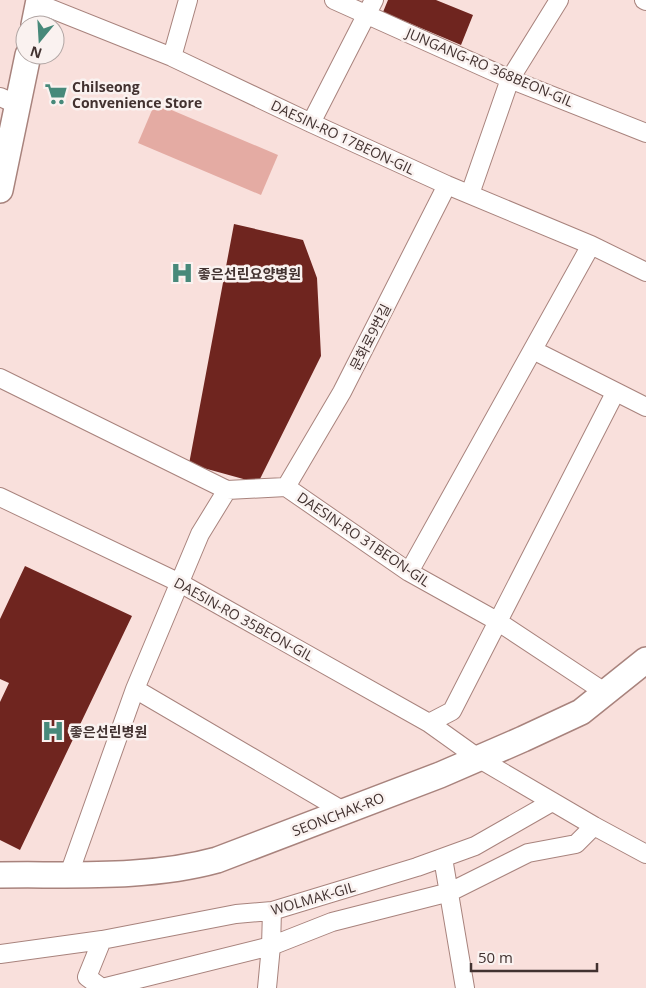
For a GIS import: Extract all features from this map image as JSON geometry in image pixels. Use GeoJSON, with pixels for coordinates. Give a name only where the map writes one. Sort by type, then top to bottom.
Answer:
{"type":"FeatureCollection","features":[{"type":"Feature","properties":{"kind":"street"},"geometry":{"type":"LineString","coordinates":[[172,57],[188,0]]}},
{"type":"Feature","properties":{"kind":"street","name":"JUNGANG-RO 368BEON-GIL"},"geometry":{"type":"LineString","coordinates":[[334,0],[371,7],[510,79],[646,133]]}},
{"type":"Feature","properties":{"kind":"street"},"geometry":{"type":"LineString","coordinates":[[470,194],[510,79],[559,0]]}},
{"type":"Feature","properties":{"kind":"street"},"geometry":{"type":"LineString","coordinates":[[311,123],[371,7]]}},
{"type":"Feature","properties":{"kind":"street","name":"DAESIN-RO 17BEON-GIL"},"geometry":{"type":"LineString","coordinates":[[37,10],[172,57],[447,185],[591,245],[646,272]]}},
{"type":"Feature","properties":{"kind":"street"},"geometry":{"type":"LineString","coordinates":[[0,190],[9,101],[24,65]]}},
{"type":"Feature","properties":{"kind":"street","name":"문화로9번길"},"geometry":{"type":"LineString","coordinates":[[286,487],[342,392],[447,185]]}},
{"type":"Feature","properties":{"kind":"street"},"geometry":{"type":"LineString","coordinates":[[409,572],[591,245]]}},
{"type":"Feature","properties":{"kind":"street"},"geometry":{"type":"LineString","coordinates":[[533,350],[646,407]]}},
{"type":"Feature","properties":{"kind":"street","name":"DAESIN-RO 31BEON-GIL"},"geometry":{"type":"LineString","coordinates":[[0,378],[227,490],[286,487],[409,572],[496,621],[606,694]]}},
{"type":"Feature","properties":{"kind":"street"},"geometry":{"type":"LineString","coordinates":[[429,723],[452,711],[496,621],[615,393]]}},
{"type":"Feature","properties":{"kind":"street"},"geometry":{"type":"LineString","coordinates":[[69,874],[136,689],[200,534],[227,490]]}},
{"type":"Feature","properties":{"kind":"street","name":"DAESIN-RO 35BEON-GIL"},"geometry":{"type":"LineString","coordinates":[[0,497],[180,583],[429,723],[478,758],[646,854]]}},
{"type":"Feature","properties":{"kind":"street","name":"SEONCHAK-RO"},"geometry":{"type":"LineString","coordinates":[[0,875],[69,874],[186,868],[226,857],[478,758],[580,712],[606,694],[646,660]]}},
{"type":"Feature","properties":{"kind":"street"},"geometry":{"type":"LineString","coordinates":[[136,689],[344,812]]}},
{"type":"Feature","properties":{"kind":"street","name":"WOLMAK-GIL"},"geometry":{"type":"LineString","coordinates":[[0,954],[102,940],[236,914],[272,911],[443,858],[475,846],[552,802]]}},
{"type":"Feature","properties":{"kind":"street"},"geometry":{"type":"LineString","coordinates":[[102,940],[87,978],[102,988],[271,946],[332,922],[450,892],[528,853],[576,844],[594,826]]}},
{"type":"Feature","properties":{"kind":"street"},"geometry":{"type":"LineString","coordinates":[[443,858],[465,988]]}},
{"type":"Feature","properties":{"kind":"street"},"geometry":{"type":"LineString","coordinates":[[267,988],[272,911]]}},
{"type":"Feature","properties":{"kind":"shaded area"},"geometry":{"type":"Polygon","coordinates":[[[155,103],[278,155],[261,195],[138,143],[155,103]]]}},
{"type":"Feature","properties":{"kind":"building"},"geometry":{"type":"Polygon","coordinates":[[[388,0],[436,0],[473,15],[461,45],[383,12],[388,0]]]}},
{"type":"Feature","properties":{"kind":"building"},"geometry":{"type":"Polygon","coordinates":[[[234,224],[303,240],[317,278],[321,356],[258,483],[189,464],[234,224]]]}},
{"type":"Feature","properties":{"kind":"building","name":"좋은선린병원"},"geometry":{"type":"Polygon","coordinates":[[[25,566],[132,616],[20,850],[0,840],[0,702],[9,683],[0,679],[0,619],[25,566]]]}},
{"type":"Feature","properties":{"kind":"place","name":"Chilseong Convenience Store"},"geometry":{"type":"Point","coordinates":[56,94]}},
{"type":"Feature","properties":{"kind":"place","name":"좋은선린요양병원"},"geometry":{"type":"Point","coordinates":[182,273]}},
{"type":"Feature","properties":{"kind":"place","name":"좋은선린병원"},"geometry":{"type":"Point","coordinates":[53,731]}}]}
